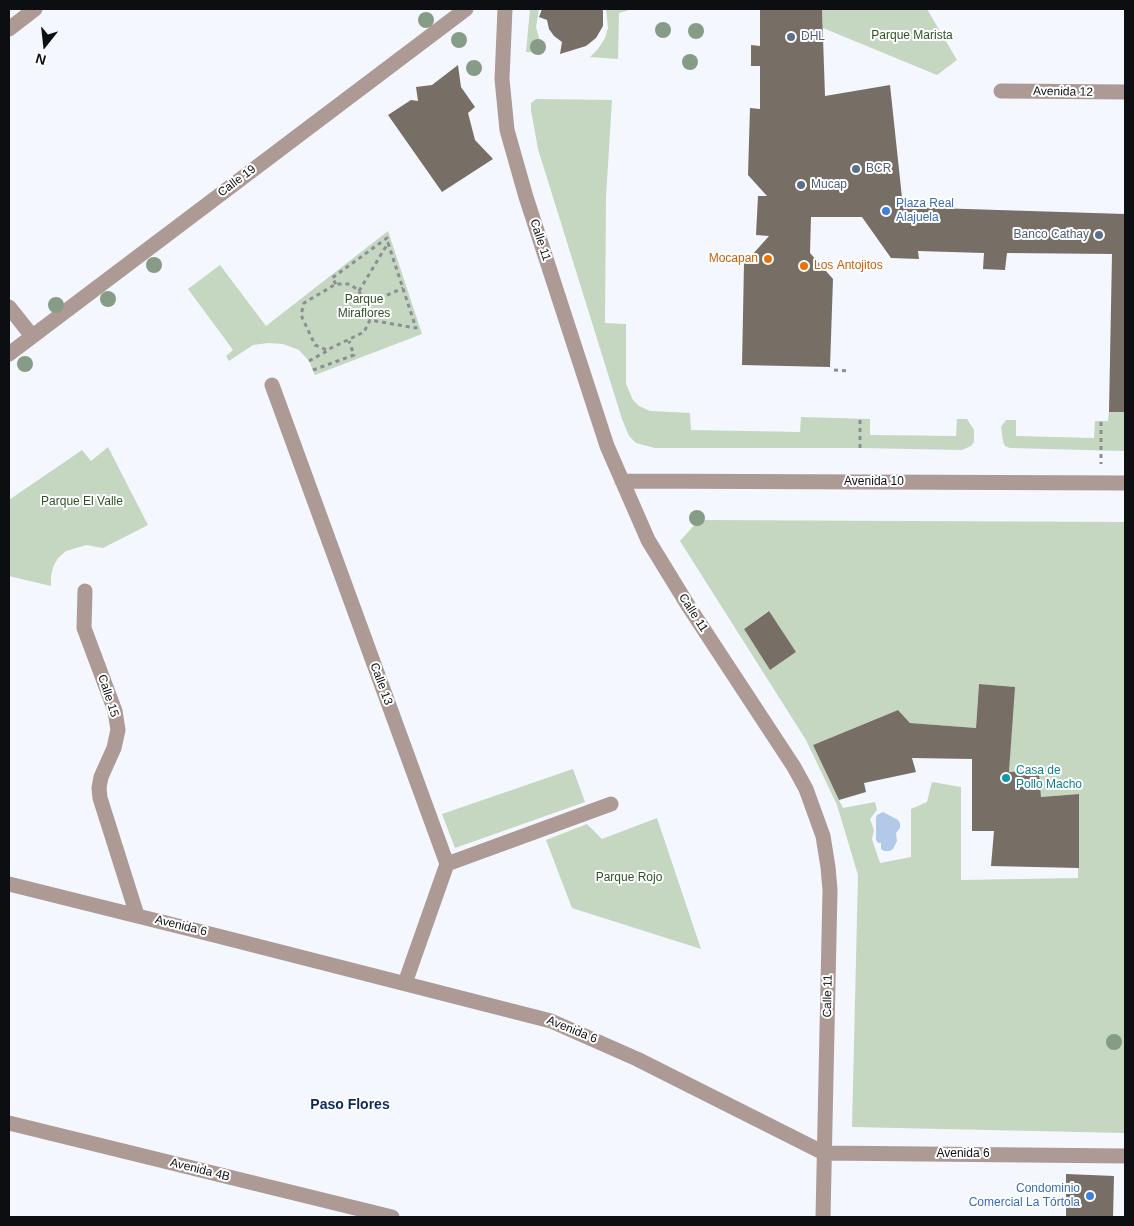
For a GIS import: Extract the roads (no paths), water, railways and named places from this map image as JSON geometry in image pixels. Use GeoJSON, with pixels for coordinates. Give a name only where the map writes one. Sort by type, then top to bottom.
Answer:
{"type":"FeatureCollection","features":[{"type":"Feature","properties":{"kind":"street"},"geometry":{"type":"LineString","coordinates":[[9,29],[35,9]]}},
{"type":"Feature","properties":{"kind":"street","name":"Calle 19"},"geometry":{"type":"LineString","coordinates":[[9,354],[466,9]]}},
{"type":"Feature","properties":{"kind":"street","name":"Calle 11"},"geometry":{"type":"LineString","coordinates":[[505,9],[502,79],[506,121],[514,156],[607,446],[648,540],[689,607],[794,767],[806,789],[823,836],[830,890],[823,1217]]}},
{"type":"Feature","properties":{"kind":"street","name":"Avenida 12"},"geometry":{"type":"LineString","coordinates":[[1001,91],[1125,92]]}},
{"type":"Feature","properties":{"kind":"street"},"geometry":{"type":"LineString","coordinates":[[9,307],[32,336]]}},
{"type":"Feature","properties":{"kind":"street","name":"Calle 13"},"geometry":{"type":"LineString","coordinates":[[272,385],[446,864]]}},
{"type":"Feature","properties":{"kind":"street","name":"Avenida 10"},"geometry":{"type":"LineString","coordinates":[[622,481],[1125,483]]}},
{"type":"Feature","properties":{"kind":"street","name":"Calle 15"},"geometry":{"type":"LineString","coordinates":[[85,591],[84,628],[115,711],[118,730],[114,748],[101,777],[100,798],[136,915]]}},
{"type":"Feature","properties":{"kind":"street"},"geometry":{"type":"LineString","coordinates":[[405,983],[446,864],[611,804]]}},
{"type":"Feature","properties":{"kind":"street","name":"Avenida 6"},"geometry":{"type":"LineString","coordinates":[[9,884],[534,1016],[569,1028],[637,1059],[824,1153],[1125,1156]]}},
{"type":"Feature","properties":{"kind":"street","name":"Avenida 4B"},"geometry":{"type":"LineString","coordinates":[[9,1123],[392,1217]]}},
{"type":"Feature","properties":{"kind":"water"},"geometry":{"type":"Polygon","coordinates":[[[883,812],[900,823],[900,828],[896,833],[897,841],[890,851],[881,849],[881,843],[878,843],[876,840],[876,818],[877,815],[883,812]]]}},
{"type":"Feature","properties":{"kind":"place","name":"DHL"},"geometry":{"type":"Point","coordinates":[791,37]}},
{"type":"Feature","properties":{"kind":"place","name":"BCR"},"geometry":{"type":"Point","coordinates":[856,169]}},
{"type":"Feature","properties":{"kind":"place","name":"Mucap"},"geometry":{"type":"Point","coordinates":[801,185]}},
{"type":"Feature","properties":{"kind":"place","name":"Plaza Real Alajuela"},"geometry":{"type":"Point","coordinates":[886,211]}},
{"type":"Feature","properties":{"kind":"place","name":"Banco Cathay"},"geometry":{"type":"Point","coordinates":[1099,235]}},
{"type":"Feature","properties":{"kind":"place","name":"Mocapan"},"geometry":{"type":"Point","coordinates":[768,259]}},
{"type":"Feature","properties":{"kind":"place","name":"Los Antojitos"},"geometry":{"type":"Point","coordinates":[804,266]}},
{"type":"Feature","properties":{"kind":"place","name":"Casa de Pollo Macho"},"geometry":{"type":"Point","coordinates":[1006,778]}},
{"type":"Feature","properties":{"kind":"place","name":"Condominio Comercial La Tórtola"},"geometry":{"type":"Point","coordinates":[1090,1196]}},
{"type":"Feature","properties":{"kind":"district","name":"Paso Flores"},"geometry":{"type":"Point","coordinates":[350,1105]}},
{"type":"Feature","properties":{"kind":"park label","name":"Parque Marista"},"geometry":{"type":"Point","coordinates":[912,36]}},
{"type":"Feature","properties":{"kind":"park label","name":"Parque Miraflores"},"geometry":{"type":"Point","coordinates":[364,307]}},
{"type":"Feature","properties":{"kind":"park label","name":"Parque El Valle"},"geometry":{"type":"Point","coordinates":[82,502]}},
{"type":"Feature","properties":{"kind":"park label","name":"Parque Rojo"},"geometry":{"type":"Point","coordinates":[629,878]}}]}
